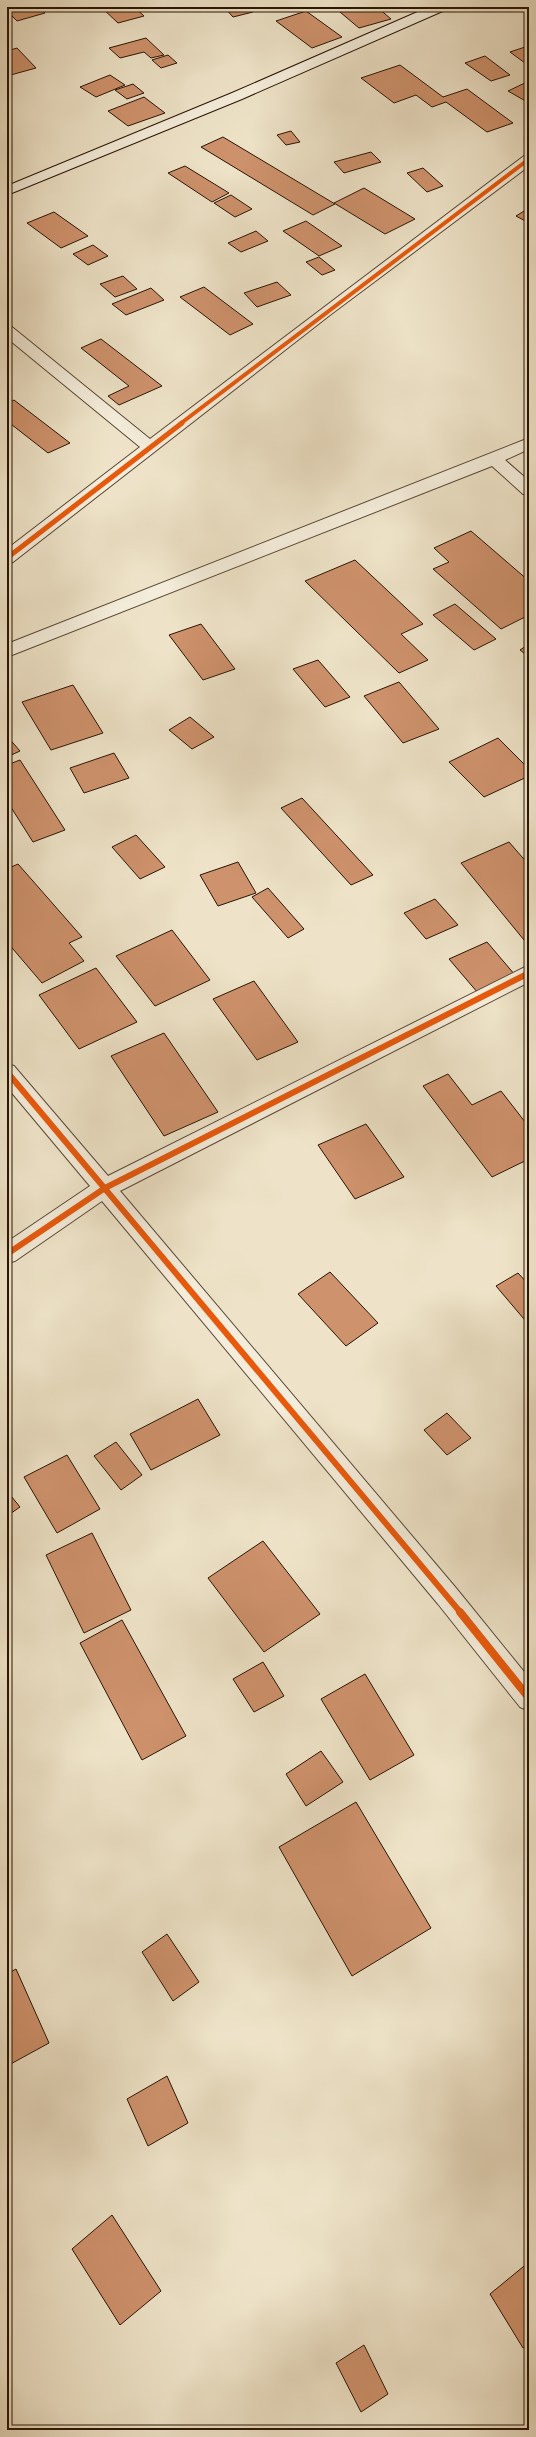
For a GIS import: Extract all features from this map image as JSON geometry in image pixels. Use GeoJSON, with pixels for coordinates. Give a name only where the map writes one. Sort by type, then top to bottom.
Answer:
{"type":"FeatureCollection","features":[{"type":"Feature","properties":{"kind":"street"},"geometry":{"type":"LineString","coordinates":[[7,191],[237,96],[440,7]]}},
{"type":"Feature","properties":{"kind":"street"},"geometry":{"type":"LineString","coordinates":[[7,558],[325,312],[529,159]]}},
{"type":"Feature","properties":{"kind":"street"},"geometry":{"type":"LineString","coordinates":[[7,330],[150,447]]}},
{"type":"Feature","properties":{"kind":"street"},"geometry":{"type":"LineString","coordinates":[[7,651],[494,459],[529,443]]}},
{"type":"Feature","properties":{"kind":"street"},"geometry":{"type":"LineString","coordinates":[[494,459],[529,490]]}},
{"type":"Feature","properties":{"kind":"street"},"geometry":{"type":"LineString","coordinates":[[7,1254],[105,1188],[529,973]]}},
{"type":"Feature","properties":{"kind":"street"},"geometry":{"type":"LineString","coordinates":[[7,1072],[447,1596],[529,1698]]}},
{"type":"Feature","properties":{"kind":"building"},"geometry":{"type":"Polygon","coordinates":[[[7,7],[39,7],[45,13],[17,21],[7,11],[7,7]]]}},
{"type":"Feature","properties":{"kind":"building"},"geometry":{"type":"Polygon","coordinates":[[[101,7],[134,7],[144,16],[118,23],[101,7]]]}},
{"type":"Feature","properties":{"kind":"building"},"geometry":{"type":"Polygon","coordinates":[[[159,7],[181,7],[164,11],[159,7]]]}},
{"type":"Feature","properties":{"kind":"building"},"geometry":{"type":"Polygon","coordinates":[[[224,7],[248,7],[253,12],[233,17],[224,7]]]}},
{"type":"Feature","properties":{"kind":"building"},"geometry":{"type":"Polygon","coordinates":[[[334,7],[377,7],[391,19],[359,28],[334,7]]]}},
{"type":"Feature","properties":{"kind":"building"},"geometry":{"type":"Polygon","coordinates":[[[306,11],[342,37],[312,48],[276,21],[306,11]]]}},
{"type":"Feature","properties":{"kind":"building"},"geometry":{"type":"Polygon","coordinates":[[[146,38],[164,55],[151,58],[144,52],[120,58],[109,48],[146,38]]]}},
{"type":"Feature","properties":{"kind":"building"},"geometry":{"type":"Polygon","coordinates":[[[529,46],[529,66],[510,52],[529,46]]]}},
{"type":"Feature","properties":{"kind":"building"},"geometry":{"type":"Polygon","coordinates":[[[17,48],[36,68],[7,76],[7,51],[17,48]]]}},
{"type":"Feature","properties":{"kind":"building"},"geometry":{"type":"Polygon","coordinates":[[[168,55],[177,63],[161,68],[152,60],[168,55]]]}},
{"type":"Feature","properties":{"kind":"building"},"geometry":{"type":"Polygon","coordinates":[[[485,56],[510,75],[491,81],[465,63],[485,56]]]}},
{"type":"Feature","properties":{"kind":"building"},"geometry":{"type":"Polygon","coordinates":[[[400,65],[443,97],[467,89],[513,123],[487,132],[446,102],[432,107],[416,95],[394,103],[361,78],[400,65]]]}},
{"type":"Feature","properties":{"kind":"building"},"geometry":{"type":"Polygon","coordinates":[[[110,75],[125,85],[96,97],[80,87],[110,75]]]}},
{"type":"Feature","properties":{"kind":"building"},"geometry":{"type":"Polygon","coordinates":[[[529,81],[529,103],[508,91],[529,81]]]}},
{"type":"Feature","properties":{"kind":"building"},"geometry":{"type":"Polygon","coordinates":[[[133,84],[144,93],[127,99],[115,90],[133,84]]]}},
{"type":"Feature","properties":{"kind":"building"},"geometry":{"type":"Polygon","coordinates":[[[144,97],[165,113],[128,126],[108,111],[144,97]]]}},
{"type":"Feature","properties":{"kind":"building"},"geometry":{"type":"Polygon","coordinates":[[[291,131],[300,142],[286,145],[277,135],[291,131]]]}},
{"type":"Feature","properties":{"kind":"building"},"geometry":{"type":"Polygon","coordinates":[[[223,137],[335,204],[313,215],[201,147],[223,137]]]}},
{"type":"Feature","properties":{"kind":"building"},"geometry":{"type":"Polygon","coordinates":[[[371,152],[381,162],[344,173],[334,162],[371,152]]]}},
{"type":"Feature","properties":{"kind":"building"},"geometry":{"type":"Polygon","coordinates":[[[185,166],[229,193],[212,202],[168,173],[185,166]]]}},
{"type":"Feature","properties":{"kind":"building"},"geometry":{"type":"Polygon","coordinates":[[[423,168],[443,186],[427,192],[407,173],[423,168]]]}},
{"type":"Feature","properties":{"kind":"building"},"geometry":{"type":"Polygon","coordinates":[[[364,188],[415,219],[385,234],[334,203],[364,188]]]}},
{"type":"Feature","properties":{"kind":"building"},"geometry":{"type":"Polygon","coordinates":[[[231,195],[252,209],[235,217],[214,203],[231,195]]]}},
{"type":"Feature","properties":{"kind":"building"},"geometry":{"type":"Polygon","coordinates":[[[529,208],[529,223],[516,216],[529,208]]]}},
{"type":"Feature","properties":{"kind":"building"},"geometry":{"type":"Polygon","coordinates":[[[54,212],[88,236],[61,248],[27,223],[54,212]]]}},
{"type":"Feature","properties":{"kind":"building"},"geometry":{"type":"Polygon","coordinates":[[[306,221],[342,246],[319,256],[283,231],[306,221]]]}},
{"type":"Feature","properties":{"kind":"building"},"geometry":{"type":"Polygon","coordinates":[[[256,231],[268,241],[241,252],[228,243],[256,231]]]}},
{"type":"Feature","properties":{"kind":"building"},"geometry":{"type":"Polygon","coordinates":[[[93,245],[108,256],[88,265],[73,254],[93,245]]]}},
{"type":"Feature","properties":{"kind":"building"},"geometry":{"type":"Polygon","coordinates":[[[319,257],[335,270],[322,275],[306,262],[319,257]]]}},
{"type":"Feature","properties":{"kind":"building"},"geometry":{"type":"Polygon","coordinates":[[[123,276],[137,289],[115,297],[100,284],[123,276]]]}},
{"type":"Feature","properties":{"kind":"building"},"geometry":{"type":"Polygon","coordinates":[[[277,282],[291,295],[257,307],[244,293],[277,282]]]}},
{"type":"Feature","properties":{"kind":"building"},"geometry":{"type":"Polygon","coordinates":[[[204,287],[253,324],[230,335],[180,297],[204,287]]]}},
{"type":"Feature","properties":{"kind":"building"},"geometry":{"type":"Polygon","coordinates":[[[151,288],[164,300],[126,315],[112,304],[151,288]]]}},
{"type":"Feature","properties":{"kind":"building"},"geometry":{"type":"Polygon","coordinates":[[[101,339],[162,386],[119,405],[108,396],[129,386],[81,348],[101,339]]]}},
{"type":"Feature","properties":{"kind":"building"},"geometry":{"type":"Polygon","coordinates":[[[14,400],[70,443],[48,453],[7,421],[7,404],[14,400]]]}},
{"type":"Feature","properties":{"kind":"building"},"geometry":{"type":"Polygon","coordinates":[[[471,531],[529,581],[529,615],[501,629],[433,569],[449,562],[434,548],[471,531]]]}},
{"type":"Feature","properties":{"kind":"building"},"geometry":{"type":"Polygon","coordinates":[[[355,560],[423,624],[401,634],[428,660],[399,673],[305,581],[355,560]]]}},
{"type":"Feature","properties":{"kind":"building"},"geometry":{"type":"Polygon","coordinates":[[[455,604],[496,639],[474,650],[433,615],[455,604]]]}},
{"type":"Feature","properties":{"kind":"building"},"geometry":{"type":"Polygon","coordinates":[[[201,624],[235,669],[203,680],[169,635],[201,624]]]}},
{"type":"Feature","properties":{"kind":"building"},"geometry":{"type":"Polygon","coordinates":[[[529,644],[529,657],[520,650],[529,644]]]}},
{"type":"Feature","properties":{"kind":"building"},"geometry":{"type":"Polygon","coordinates":[[[318,660],[350,697],[325,707],[293,669],[318,660]]]}},
{"type":"Feature","properties":{"kind":"building"},"geometry":{"type":"Polygon","coordinates":[[[399,682],[439,729],[403,743],[364,696],[399,682]]]}},
{"type":"Feature","properties":{"kind":"building"},"geometry":{"type":"Polygon","coordinates":[[[73,685],[103,733],[51,750],[22,702],[73,685]]]}},
{"type":"Feature","properties":{"kind":"building"},"geometry":{"type":"Polygon","coordinates":[[[190,717],[214,737],[192,749],[169,730],[190,717]]]}},
{"type":"Feature","properties":{"kind":"building"},"geometry":{"type":"Polygon","coordinates":[[[7,736],[20,751],[7,757],[7,736]]]}},
{"type":"Feature","properties":{"kind":"building"},"geometry":{"type":"Polygon","coordinates":[[[498,738],[529,769],[529,776],[484,797],[449,762],[498,738]]]}},
{"type":"Feature","properties":{"kind":"building"},"geometry":{"type":"Polygon","coordinates":[[[114,753],[129,778],[84,793],[70,768],[114,753]]]}},
{"type":"Feature","properties":{"kind":"building"},"geometry":{"type":"Polygon","coordinates":[[[20,760],[65,830],[33,842],[7,801],[7,765],[20,760]]]}},
{"type":"Feature","properties":{"kind":"building"},"geometry":{"type":"Polygon","coordinates":[[[302,798],[373,875],[351,885],[281,808],[302,798]]]}},
{"type":"Feature","properties":{"kind":"building"},"geometry":{"type":"Polygon","coordinates":[[[136,835],[165,867],[140,879],[112,847],[136,835]]]}},
{"type":"Feature","properties":{"kind":"building"},"geometry":{"type":"Polygon","coordinates":[[[509,842],[529,865],[529,938],[524,940],[461,863],[509,842]]]}},
{"type":"Feature","properties":{"kind":"building"},"geometry":{"type":"Polygon","coordinates":[[[238,862],[256,893],[218,906],[200,875],[238,862]]]}},
{"type":"Feature","properties":{"kind":"building"},"geometry":{"type":"Polygon","coordinates":[[[18,864],[82,937],[69,943],[84,961],[42,983],[7,942],[7,869],[18,864]]]}},
{"type":"Feature","properties":{"kind":"building"},"geometry":{"type":"Polygon","coordinates":[[[268,888],[304,929],[288,938],[252,897],[268,888]]]}},
{"type":"Feature","properties":{"kind":"building"},"geometry":{"type":"Polygon","coordinates":[[[435,899],[458,925],[426,939],[404,913],[435,899]]]}},
{"type":"Feature","properties":{"kind":"building"},"geometry":{"type":"Polygon","coordinates":[[[172,930],[210,980],[155,1006],[116,956],[172,930]]]}},
{"type":"Feature","properties":{"kind":"building"},"geometry":{"type":"Polygon","coordinates":[[[487,942],[515,975],[478,993],[449,959],[487,942]]]}},
{"type":"Feature","properties":{"kind":"building"},"geometry":{"type":"Polygon","coordinates":[[[96,968],[137,1022],[79,1049],[39,995],[96,968]]]}},
{"type":"Feature","properties":{"kind":"building"},"geometry":{"type":"Polygon","coordinates":[[[254,981],[298,1042],[257,1060],[213,999],[254,981]]]}},
{"type":"Feature","properties":{"kind":"building"},"geometry":{"type":"Polygon","coordinates":[[[164,1033],[218,1112],[164,1136],[111,1056],[164,1033]]]}},
{"type":"Feature","properties":{"kind":"building"},"geometry":{"type":"Polygon","coordinates":[[[448,1074],[472,1105],[501,1091],[529,1127],[529,1159],[492,1177],[423,1086],[448,1074]]]}},
{"type":"Feature","properties":{"kind":"building"},"geometry":{"type":"Polygon","coordinates":[[[366,1124],[404,1177],[355,1199],[318,1145],[366,1124]]]}},
{"type":"Feature","properties":{"kind":"building"},"geometry":{"type":"Polygon","coordinates":[[[330,1272],[378,1323],[346,1346],[298,1294],[330,1272]]]}},
{"type":"Feature","properties":{"kind":"building"},"geometry":{"type":"Polygon","coordinates":[[[518,1273],[529,1285],[529,1325],[496,1286],[518,1273]]]}},
{"type":"Feature","properties":{"kind":"building"},"geometry":{"type":"Polygon","coordinates":[[[198,1399],[220,1435],[151,1470],[130,1434],[198,1399]]]}},
{"type":"Feature","properties":{"kind":"building"},"geometry":{"type":"Polygon","coordinates":[[[447,1413],[471,1438],[447,1455],[424,1430],[447,1413]]]}},
{"type":"Feature","properties":{"kind":"building"},"geometry":{"type":"Polygon","coordinates":[[[116,1442],[142,1475],[121,1490],[94,1456],[116,1442]]]}},
{"type":"Feature","properties":{"kind":"building"},"geometry":{"type":"Polygon","coordinates":[[[67,1455],[100,1509],[57,1533],[24,1477],[67,1455]]]}},
{"type":"Feature","properties":{"kind":"building"},"geometry":{"type":"Polygon","coordinates":[[[7,1491],[20,1507],[7,1516],[7,1491]]]}},
{"type":"Feature","properties":{"kind":"building"},"geometry":{"type":"Polygon","coordinates":[[[92,1533],[131,1610],[84,1633],[46,1555],[92,1533]]]}},
{"type":"Feature","properties":{"kind":"building"},"geometry":{"type":"Polygon","coordinates":[[[263,1541],[320,1614],[264,1652],[208,1578],[263,1541]]]}},
{"type":"Feature","properties":{"kind":"building"},"geometry":{"type":"Polygon","coordinates":[[[122,1620],[186,1736],[142,1760],[80,1643],[122,1620]]]}},
{"type":"Feature","properties":{"kind":"building"},"geometry":{"type":"Polygon","coordinates":[[[263,1662],[284,1696],[254,1712],[233,1679],[263,1662]]]}},
{"type":"Feature","properties":{"kind":"building"},"geometry":{"type":"Polygon","coordinates":[[[365,1674],[414,1755],[370,1780],[321,1699],[365,1674]]]}},
{"type":"Feature","properties":{"kind":"building"},"geometry":{"type":"Polygon","coordinates":[[[321,1751],[343,1782],[306,1806],[286,1774],[321,1751]]]}},
{"type":"Feature","properties":{"kind":"building"},"geometry":{"type":"Polygon","coordinates":[[[356,1802],[431,1928],[352,1976],[279,1847],[356,1802]]]}},
{"type":"Feature","properties":{"kind":"building"},"geometry":{"type":"Polygon","coordinates":[[[167,1934],[199,1982],[173,2001],[142,1952],[167,1934]]]}},
{"type":"Feature","properties":{"kind":"building"},"geometry":{"type":"Polygon","coordinates":[[[16,1969],[49,2043],[7,2066],[7,1974],[16,1969]]]}},
{"type":"Feature","properties":{"kind":"building"},"geometry":{"type":"Polygon","coordinates":[[[167,2076],[188,2123],[148,2146],[127,2099],[167,2076]]]}},
{"type":"Feature","properties":{"kind":"building"},"geometry":{"type":"Polygon","coordinates":[[[112,2215],[161,2291],[120,2325],[72,2249],[112,2215]]]}},
{"type":"Feature","properties":{"kind":"building"},"geometry":{"type":"Polygon","coordinates":[[[529,2262],[529,2344],[523,2348],[490,2294],[529,2262]]]}},
{"type":"Feature","properties":{"kind":"building"},"geometry":{"type":"Polygon","coordinates":[[[364,2345],[388,2394],[361,2412],[336,2363],[364,2345]]]}},
{"type":"Feature","properties":{"kind":"cycle path"},"geometry":{"type":"LineString","coordinates":[[7,558],[325,312],[529,159]]}},
{"type":"Feature","properties":{"kind":"cycle path"},"geometry":{"type":"LineString","coordinates":[[7,1254],[105,1188],[529,973]]}},
{"type":"Feature","properties":{"kind":"cycle path"},"geometry":{"type":"LineString","coordinates":[[7,1072],[447,1596],[529,1698]]}}]}
